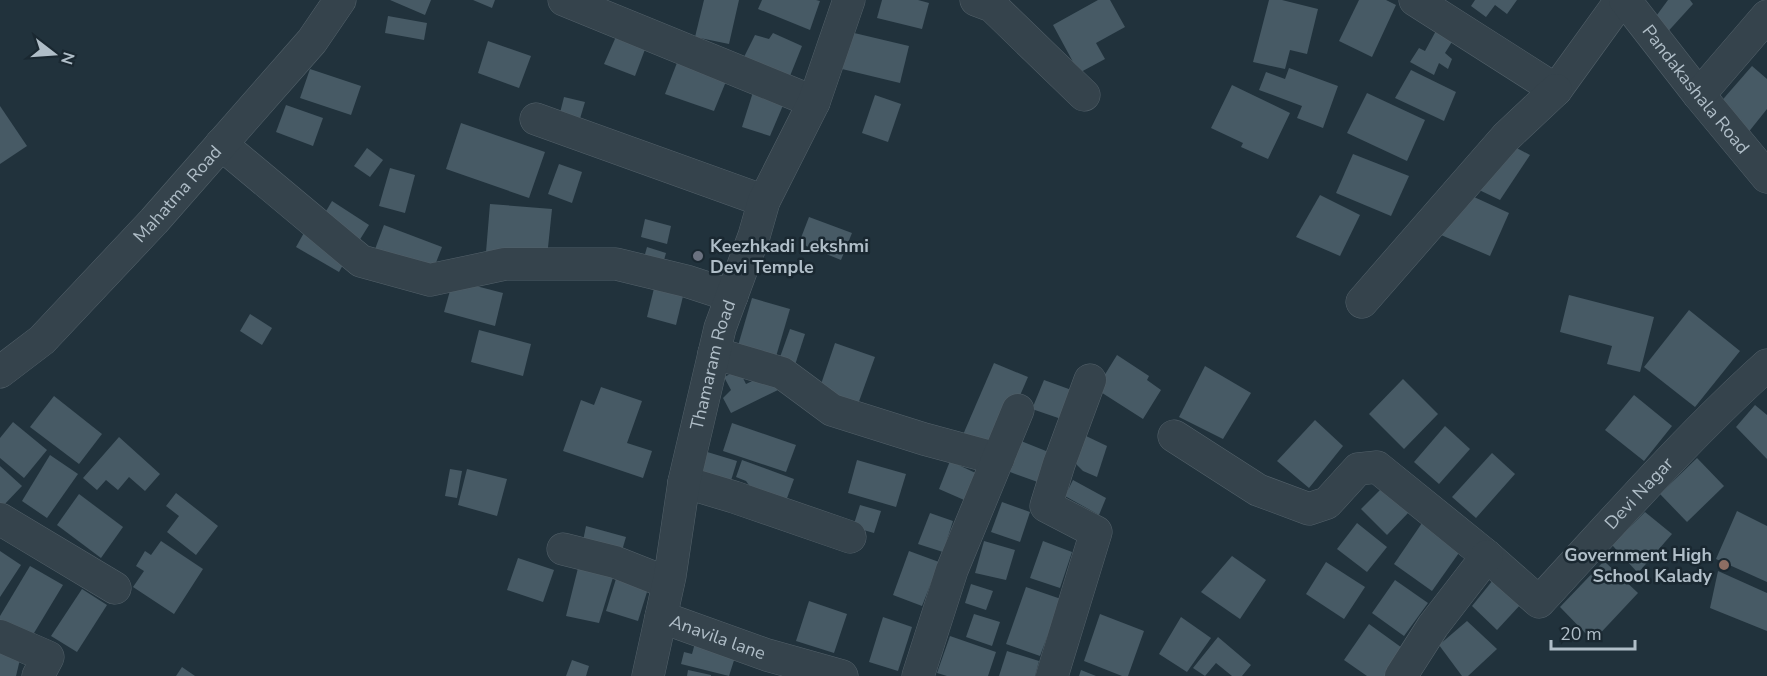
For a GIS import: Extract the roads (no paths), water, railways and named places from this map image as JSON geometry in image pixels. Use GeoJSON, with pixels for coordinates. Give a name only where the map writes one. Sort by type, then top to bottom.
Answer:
{"type":"FeatureCollection","features":[{"type":"Feature","properties":{"kind":"street","name":"Mahatma Road"},"geometry":{"type":"LineString","coordinates":[[0,372],[42,340],[154,221],[312,41],[340,0]]}},
{"type":"Feature","properties":{"kind":"street"},"geometry":{"type":"LineString","coordinates":[[564,0],[814,102]]}},
{"type":"Feature","properties":{"kind":"street","name":"Thamaram Road"},"geometry":{"type":"LineString","coordinates":[[648,676],[669,583],[684,482],[720,328],[764,201],[814,102],[849,0]]}},
{"type":"Feature","properties":{"kind":"street"},"geometry":{"type":"LineString","coordinates":[[976,0],[992,6],[1084,95]]}},
{"type":"Feature","properties":{"kind":"street"},"geometry":{"type":"LineString","coordinates":[[1415,0],[1556,90]]}},
{"type":"Feature","properties":{"kind":"street","name":"Pandakashala Road"},"geometry":{"type":"LineString","coordinates":[[1362,302],[1506,137],[1556,90],[1623,0],[1767,177]]}},
{"type":"Feature","properties":{"kind":"street"},"geometry":{"type":"LineString","coordinates":[[1699,95],[1767,16]]}},
{"type":"Feature","properties":{"kind":"street"},"geometry":{"type":"LineString","coordinates":[[536,119],[764,201]]}},
{"type":"Feature","properties":{"kind":"street"},"geometry":{"type":"LineString","coordinates":[[221,144],[361,261],[430,280],[505,264],[616,264],[686,281],[732,296]]}},
{"type":"Feature","properties":{"kind":"street"},"geometry":{"type":"LineString","coordinates":[[714,353],[782,373],[832,410],[998,459]]}},
{"type":"Feature","properties":{"kind":"street","name":"Devi Nagar"},"geometry":{"type":"LineString","coordinates":[[1174,436],[1258,490],[1309,509],[1327,503],[1358,469],[1377,467],[1487,556],[1539,602],[1739,390],[1767,365]]}},
{"type":"Feature","properties":{"kind":"street"},"geometry":{"type":"LineString","coordinates":[[1052,676],[1096,532],[1046,506],[1090,380]]}},
{"type":"Feature","properties":{"kind":"street"},"geometry":{"type":"LineString","coordinates":[[918,676],[952,570],[1018,410]]}},
{"type":"Feature","properties":{"kind":"street"},"geometry":{"type":"LineString","coordinates":[[684,482],[850,537]]}},
{"type":"Feature","properties":{"kind":"street"},"geometry":{"type":"LineString","coordinates":[[0,519],[115,588]]}},
{"type":"Feature","properties":{"kind":"street"},"geometry":{"type":"LineString","coordinates":[[562,549],[615,562],[669,583]]}},
{"type":"Feature","properties":{"kind":"street"},"geometry":{"type":"LineString","coordinates":[[1401,676],[1433,626],[1487,556]]}},
{"type":"Feature","properties":{"kind":"street","name":"Anavila lane"},"geometry":{"type":"LineString","coordinates":[[661,617],[767,655],[842,676]]}},
{"type":"Feature","properties":{"kind":"street"},"geometry":{"type":"LineString","coordinates":[[0,636],[48,657],[38,676]]}},
{"type":"Feature","properties":{"kind":"place","name":"Keezhkadi Lekshmi Devi Temple"},"geometry":{"type":"Point","coordinates":[698,256]}},
{"type":"Feature","properties":{"kind":"place","name":"Government High School Kalady"},"geometry":{"type":"Point","coordinates":[1724,565]}}]}
